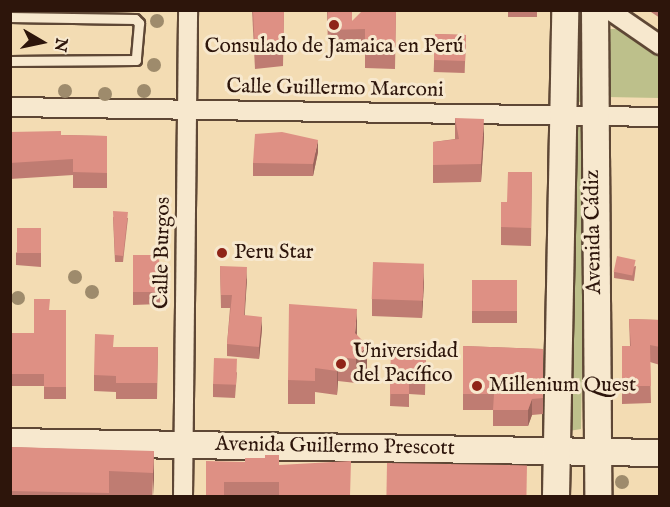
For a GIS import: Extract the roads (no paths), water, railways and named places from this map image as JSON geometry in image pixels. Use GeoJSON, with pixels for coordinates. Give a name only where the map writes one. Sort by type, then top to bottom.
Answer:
{"type":"FeatureCollection","features":[{"type":"Feature","properties":{"kind":"main road","name":"Avenida Cádiz"},"geometry":{"type":"LineString","coordinates":[[556,496],[565,10]]}},
{"type":"Feature","properties":{"kind":"main road","name":"Avenida Cádiz"},"geometry":{"type":"LineString","coordinates":[[595,10],[593,116],[598,496]]}},
{"type":"Feature","properties":{"kind":"main road","name":"Avenida Guillermo Prescott"},"geometry":{"type":"LineString","coordinates":[[10,442],[660,453]]}},
{"type":"Feature","properties":{"kind":"street","name":"Calle Burgos"},"geometry":{"type":"LineString","coordinates":[[183,496],[188,10]]}},
{"type":"Feature","properties":{"kind":"street"},"geometry":{"type":"LineString","coordinates":[[609,10],[660,45]]}},
{"type":"Feature","properties":{"kind":"street","name":"Calle Guillermo Marconi"},"geometry":{"type":"LineString","coordinates":[[10,107],[660,117]]}},
{"type":"Feature","properties":{"kind":"lane"},"geometry":{"type":"LineString","coordinates":[[10,17],[135,19],[139,23],[136,60],[10,61]]}},
{"type":"Feature","properties":{"kind":"place","name":"Consulado de Jamaica en Perú"},"geometry":{"type":"Point","coordinates":[334,25]}},
{"type":"Feature","properties":{"kind":"place","name":"Peru Star"},"geometry":{"type":"Point","coordinates":[222,253]}},
{"type":"Feature","properties":{"kind":"place","name":"Universidad del Pacífico"},"geometry":{"type":"Point","coordinates":[341,364]}},
{"type":"Feature","properties":{"kind":"place","name":"Millenium Quest"},"geometry":{"type":"Point","coordinates":[477,386]}}]}
